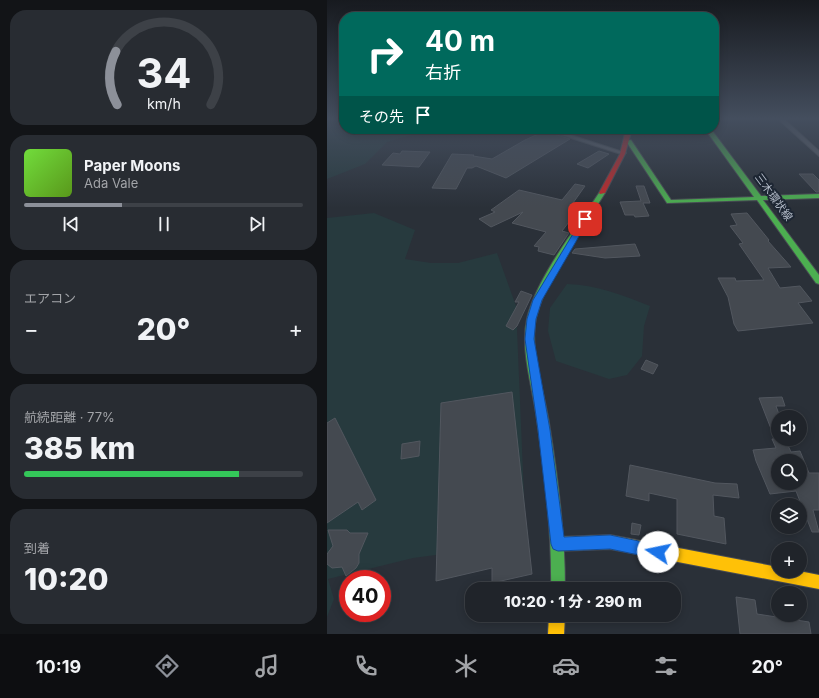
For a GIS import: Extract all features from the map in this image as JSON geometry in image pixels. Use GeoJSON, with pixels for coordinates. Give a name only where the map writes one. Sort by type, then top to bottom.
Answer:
{"type":"FeatureCollection","features":[{"type":"Feature","properties":{"kind":"street"},"geometry":{"type":"LineString","coordinates":[[609,149],[623,153]]}},
{"type":"Feature","properties":{"kind":"street"},"geometry":{"type":"LineString","coordinates":[[558,582],[558,544],[544,430],[529,339],[531,319],[538,300],[549,279],[608,183],[625,149]]}},
{"type":"Feature","properties":{"kind":"street"},"geometry":{"type":"LineString","coordinates":[[634,149],[669,202],[819,196]]}},
{"type":"Feature","properties":{"kind":"street","name":"三木環状線"},"geometry":{"type":"LineString","coordinates":[[723,149],[819,281]]}},
{"type":"Feature","properties":{"kind":"street"},"geometry":{"type":"LineString","coordinates":[[558,544],[610,542],[819,582]]}},
{"type":"Feature","properties":{"kind":"street"},"geometry":{"type":"LineString","coordinates":[[556,634],[557,622]]}},
{"type":"Feature","properties":{"kind":"green space"},"geometry":{"type":"Polygon","coordinates":[[[327,149],[380,149],[365,164],[327,179],[327,149]]]}},
{"type":"Feature","properties":{"kind":"green space"},"geometry":{"type":"Polygon","coordinates":[[[374,213],[415,230],[405,259],[431,263],[458,263],[497,253],[516,306],[526,543],[413,558],[364,570],[339,570],[339,576],[328,579],[334,599],[327,617],[327,218],[374,213]]]}},
{"type":"Feature","properties":{"kind":"green space"},"geometry":{"type":"Polygon","coordinates":[[[567,284],[599,288],[650,306],[644,326],[642,356],[627,375],[609,379],[556,361],[548,331],[550,308],[567,284]]]}},
{"type":"Feature","properties":{"kind":"building"},"geometry":{"type":"Polygon","coordinates":[[[510,149],[554,149],[506,178],[476,166],[467,168],[456,189],[432,188],[452,154],[474,155],[473,156],[492,159],[510,149]]]}},
{"type":"Feature","properties":{"kind":"building"},"geometry":{"type":"Polygon","coordinates":[[[402,151],[430,152],[419,167],[382,165],[393,153],[400,154],[402,151]]]}},
{"type":"Feature","properties":{"kind":"building"},"geometry":{"type":"Polygon","coordinates":[[[599,151],[609,154],[588,168],[577,164],[599,151]]]}},
{"type":"Feature","properties":{"kind":"building"},"geometry":{"type":"Polygon","coordinates":[[[799,174],[813,174],[819,180],[819,192],[816,192],[799,174]]]}},
{"type":"Feature","properties":{"kind":"building"},"geometry":{"type":"Polygon","coordinates":[[[575,184],[585,186],[573,203],[576,203],[573,208],[579,209],[562,231],[569,233],[554,255],[538,251],[539,247],[534,246],[546,232],[512,223],[523,212],[491,227],[479,219],[495,212],[491,210],[519,190],[562,200],[575,184]]]}},
{"type":"Feature","properties":{"kind":"building"},"geometry":{"type":"Polygon","coordinates":[[[636,186],[644,186],[650,203],[643,203],[649,216],[635,217],[634,215],[625,215],[620,202],[641,201],[636,186]]]}},
{"type":"Feature","properties":{"kind":"building"},"geometry":{"type":"Polygon","coordinates":[[[747,213],[769,240],[768,241],[791,267],[768,268],[780,288],[800,286],[812,301],[798,303],[813,323],[738,331],[734,324],[728,297],[718,278],[735,278],[736,281],[764,280],[739,244],[743,243],[730,226],[737,225],[731,214],[747,213]]]}},
{"type":"Feature","properties":{"kind":"building"},"geometry":{"type":"Polygon","coordinates":[[[635,244],[640,256],[605,258],[572,253],[575,249],[635,244]]]}},
{"type":"Feature","properties":{"kind":"building"},"geometry":{"type":"Polygon","coordinates":[[[521,291],[532,295],[517,326],[513,330],[506,326],[519,302],[515,302],[521,291]]]}},
{"type":"Feature","properties":{"kind":"building"},"geometry":{"type":"Polygon","coordinates":[[[646,360],[658,365],[653,374],[641,369],[646,360]]]}},
{"type":"Feature","properties":{"kind":"building"},"geometry":{"type":"Polygon","coordinates":[[[512,392],[532,574],[492,582],[492,568],[436,581],[441,403],[512,392]]]}},
{"type":"Feature","properties":{"kind":"building"},"geometry":{"type":"Polygon","coordinates":[[[782,397],[785,406],[776,406],[777,410],[771,410],[771,429],[759,398],[782,397]]]}},
{"type":"Feature","properties":{"kind":"building"},"geometry":{"type":"Polygon","coordinates":[[[335,418],[376,500],[362,510],[358,502],[327,523],[327,423],[335,418]]]}},
{"type":"Feature","properties":{"kind":"building"},"geometry":{"type":"Polygon","coordinates":[[[420,441],[419,456],[401,459],[402,444],[420,441]]]}},
{"type":"Feature","properties":{"kind":"building"},"geometry":{"type":"Polygon","coordinates":[[[775,446],[788,446],[791,452],[800,451],[801,454],[771,454],[771,490],[807,490],[807,468],[809,473],[819,473],[819,510],[813,510],[819,532],[812,532],[807,519],[807,498],[799,498],[796,491],[770,494],[753,450],[776,448],[775,446]]]}},
{"type":"Feature","properties":{"kind":"building"},"geometry":{"type":"Polygon","coordinates":[[[630,465],[715,483],[737,484],[739,498],[713,495],[714,516],[724,518],[726,544],[677,534],[677,499],[649,493],[649,501],[626,496],[630,465]]]}},
{"type":"Feature","properties":{"kind":"building"},"geometry":{"type":"Polygon","coordinates":[[[632,523],[641,525],[639,535],[631,534],[632,523]]]}},
{"type":"Feature","properties":{"kind":"building"},"geometry":{"type":"Polygon","coordinates":[[[328,530],[347,530],[350,533],[368,533],[359,554],[359,563],[354,570],[343,570],[342,567],[332,568],[327,564],[327,554],[333,546],[328,530]]]}},
{"type":"Feature","properties":{"kind":"building"},"geometry":{"type":"Polygon","coordinates":[[[736,597],[755,600],[757,614],[771,616],[771,622],[809,622],[811,634],[740,634],[736,597]]]}},
{"type":"Feature","properties":{"kind":"traffic: fast"},"geometry":{"type":"LineString","coordinates":[[634,149],[669,202],[819,196]]}},
{"type":"Feature","properties":{"kind":"traffic: fast"},"geometry":{"type":"LineString","coordinates":[[722,149],[819,281]]}},
{"type":"Feature","properties":{"kind":"traffic: fast"},"geometry":{"type":"LineString","coordinates":[[558,582],[556,519],[540,401],[530,349],[530,327],[538,301],[553,270],[602,193]]}},
{"type":"Feature","properties":{"kind":"traffic: slow"},"geometry":{"type":"LineString","coordinates":[[558,544],[610,542],[819,582]]}},
{"type":"Feature","properties":{"kind":"traffic: slow"},"geometry":{"type":"LineString","coordinates":[[556,634],[557,622]]}},
{"type":"Feature","properties":{"kind":"traffic: jam"},"geometry":{"type":"LineString","coordinates":[[602,193],[615,170],[624,149]]}},
{"type":"Feature","properties":{"kind":"route"},"geometry":{"type":"LineString","coordinates":[[585,219],[538,300],[531,319],[529,339],[544,430],[558,544],[610,542],[658,552]]}}]}
